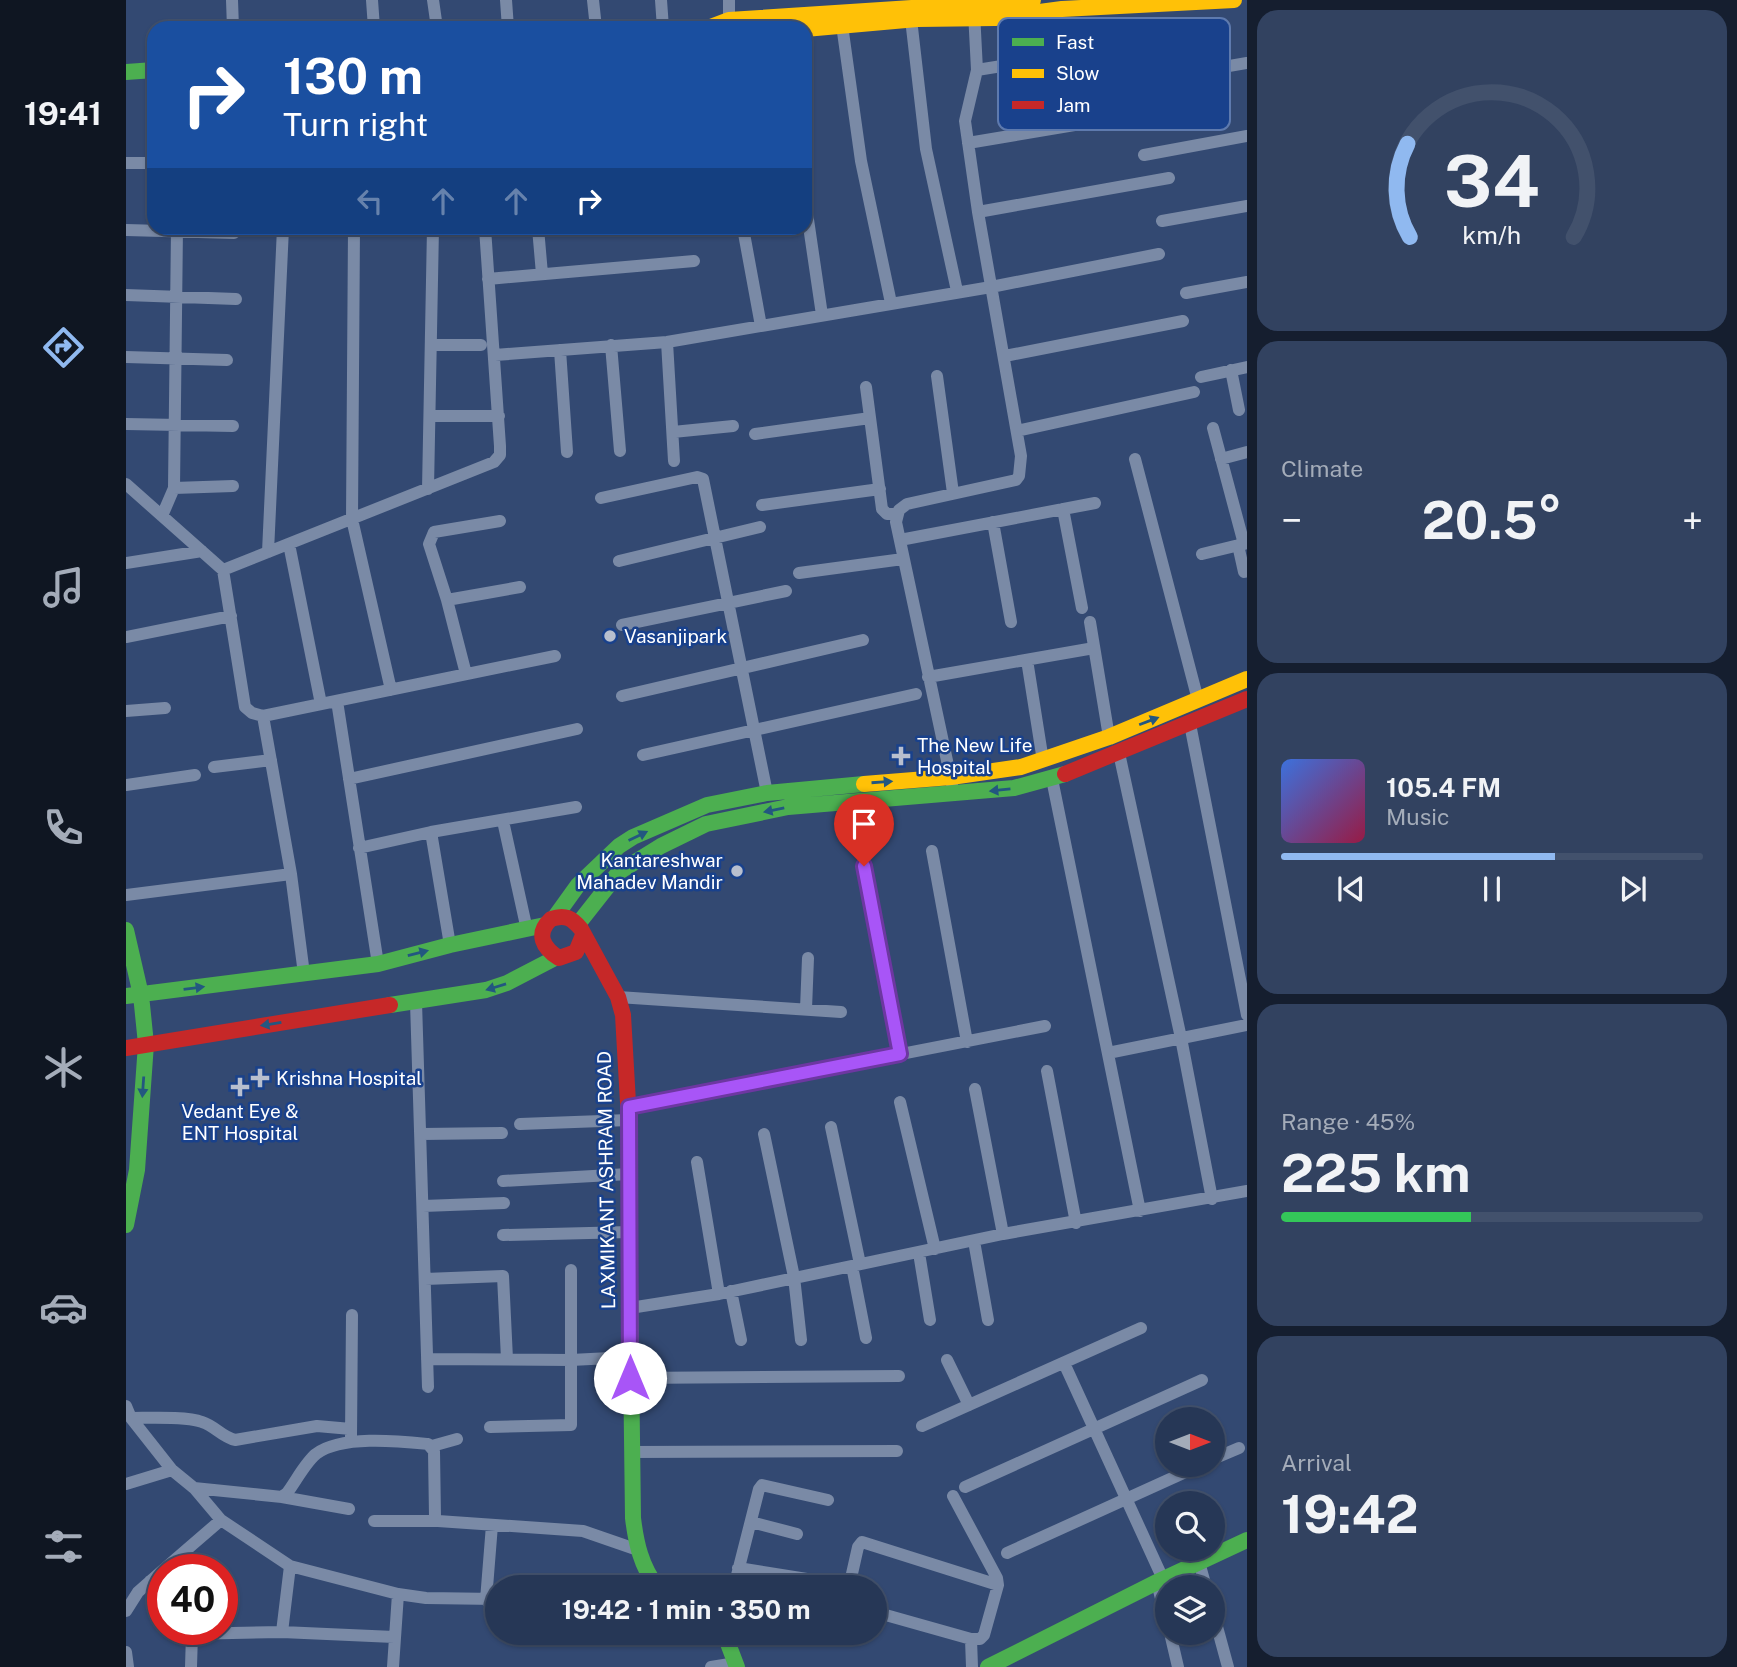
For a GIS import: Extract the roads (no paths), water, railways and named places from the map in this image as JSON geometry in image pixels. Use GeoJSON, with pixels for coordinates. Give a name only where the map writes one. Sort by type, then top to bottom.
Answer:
{"type":"FeatureCollection","features":[{"type":"Feature","properties":{"kind":"street"},"geometry":{"type":"LineString","coordinates":[[232,0],[233,21]]}},
{"type":"Feature","properties":{"kind":"street"},"geometry":{"type":"LineString","coordinates":[[372,0],[374,21]]}},
{"type":"Feature","properties":{"kind":"street"},"geometry":{"type":"LineString","coordinates":[[433,0],[436,21]]}},
{"type":"Feature","properties":{"kind":"street"},"geometry":{"type":"LineString","coordinates":[[506,0],[508,21]]}},
{"type":"Feature","properties":{"kind":"street"},"geometry":{"type":"LineString","coordinates":[[593,0],[595,21]]}},
{"type":"Feature","properties":{"kind":"street"},"geometry":{"type":"LineString","coordinates":[[661,0],[662,21]]}},
{"type":"Feature","properties":{"kind":"street"},"geometry":{"type":"LineString","coordinates":[[729,0],[729,20],[799,15],[854,5],[911,10],[980,7],[1062,9],[1234,0]]}},
{"type":"Feature","properties":{"kind":"street"},"geometry":{"type":"LineString","coordinates":[[980,7],[1033,0]]}},
{"type":"Feature","properties":{"kind":"street"},"geometry":{"type":"LineString","coordinates":[[953,795],[896,522],[898,514],[907,504],[1016,480],[1019,476],[1021,456],[978,212],[965,121],[977,70],[980,7]]}},
{"type":"Feature","properties":{"kind":"street"},"geometry":{"type":"LineString","coordinates":[[799,15],[842,25],[911,10]]}},
{"type":"Feature","properties":{"kind":"street"},"geometry":{"type":"LineString","coordinates":[[911,10],[926,149],[957,291]]}},
{"type":"Feature","properties":{"kind":"street"},"geometry":{"type":"LineString","coordinates":[[842,25],[861,161],[891,303]]}},
{"type":"Feature","properties":{"kind":"street"},"geometry":{"type":"LineString","coordinates":[[977,70],[998,67]]}},
{"type":"Feature","properties":{"kind":"street"},"geometry":{"type":"LineString","coordinates":[[126,72],[147,70]]}},
{"type":"Feature","properties":{"kind":"street"},"geometry":{"type":"LineString","coordinates":[[968,144],[1048,130]]}},
{"type":"Feature","properties":{"kind":"street"},"geometry":{"type":"LineString","coordinates":[[1144,155],[1247,136]]}},
{"type":"Feature","properties":{"kind":"street"},"geometry":{"type":"LineString","coordinates":[[126,163],[147,163]]}},
{"type":"Feature","properties":{"kind":"street"},"geometry":{"type":"LineString","coordinates":[[978,212],[1169,178]]}},
{"type":"Feature","properties":{"kind":"street"},"geometry":{"type":"LineString","coordinates":[[1162,221],[1247,206]]}},
{"type":"Feature","properties":{"kind":"street"},"geometry":{"type":"LineString","coordinates":[[126,230],[147,230]]}},
{"type":"Feature","properties":{"kind":"street"},"geometry":{"type":"LineString","coordinates":[[162,516],[174,488],[176,235]]}},
{"type":"Feature","properties":{"kind":"street"},"geometry":{"type":"LineString","coordinates":[[268,552],[283,235]]}},
{"type":"Feature","properties":{"kind":"street"},"geometry":{"type":"LineString","coordinates":[[354,235],[352,519],[391,690]]}},
{"type":"Feature","properties":{"kind":"street"},"geometry":{"type":"LineString","coordinates":[[428,489],[433,235]]}},
{"type":"Feature","properties":{"kind":"street"},"geometry":{"type":"LineString","coordinates":[[223,570],[494,462],[500,454],[499,416],[485,235]]}},
{"type":"Feature","properties":{"kind":"street"},"geometry":{"type":"LineString","coordinates":[[539,235],[542,274]]}},
{"type":"Feature","properties":{"kind":"street"},"geometry":{"type":"LineString","coordinates":[[744,235],[761,326]]}},
{"type":"Feature","properties":{"kind":"street"},"geometry":{"type":"LineString","coordinates":[[810,235],[822,315]]}},
{"type":"Feature","properties":{"kind":"street"},"geometry":{"type":"LineString","coordinates":[[495,355],[667,342],[991,287],[1159,254]]}},
{"type":"Feature","properties":{"kind":"street"},"geometry":{"type":"LineString","coordinates":[[488,279],[694,261]]}},
{"type":"Feature","properties":{"kind":"street"},"geometry":{"type":"LineString","coordinates":[[1186,293],[1247,282]]}},
{"type":"Feature","properties":{"kind":"street"},"geometry":{"type":"LineString","coordinates":[[126,295],[236,299]]}},
{"type":"Feature","properties":{"kind":"street"},"geometry":{"type":"LineString","coordinates":[[1004,356],[1183,321]]}},
{"type":"Feature","properties":{"kind":"street"},"geometry":{"type":"LineString","coordinates":[[667,342],[674,461]]}},
{"type":"Feature","properties":{"kind":"street"},"geometry":{"type":"LineString","coordinates":[[431,345],[481,345]]}},
{"type":"Feature","properties":{"kind":"street"},"geometry":{"type":"LineString","coordinates":[[611,345],[620,451]]}},
{"type":"Feature","properties":{"kind":"street"},"geometry":{"type":"LineString","coordinates":[[560,350],[567,452]]}},
{"type":"Feature","properties":{"kind":"street"},"geometry":{"type":"LineString","coordinates":[[126,357],[227,360]]}},
{"type":"Feature","properties":{"kind":"street"},"geometry":{"type":"LineString","coordinates":[[1201,377],[1247,367]]}},
{"type":"Feature","properties":{"kind":"street"},"geometry":{"type":"LineString","coordinates":[[1231,370],[1239,410]]}},
{"type":"Feature","properties":{"kind":"street"},"geometry":{"type":"LineString","coordinates":[[937,376],[953,493]]}},
{"type":"Feature","properties":{"kind":"street"},"geometry":{"type":"LineString","coordinates":[[866,387],[884,512],[898,514]]}},
{"type":"Feature","properties":{"kind":"street"},"geometry":{"type":"LineString","coordinates":[[1017,431],[1194,392]]}},
{"type":"Feature","properties":{"kind":"street"},"geometry":{"type":"LineString","coordinates":[[430,416],[499,416]]}},
{"type":"Feature","properties":{"kind":"street"},"geometry":{"type":"LineString","coordinates":[[755,434],[870,418]]}},
{"type":"Feature","properties":{"kind":"street"},"geometry":{"type":"LineString","coordinates":[[126,424],[233,426]]}},
{"type":"Feature","properties":{"kind":"street"},"geometry":{"type":"LineString","coordinates":[[673,432],[733,426]]}},
{"type":"Feature","properties":{"kind":"street"},"geometry":{"type":"LineString","coordinates":[[1213,428],[1243,544],[1244,572]]}},
{"type":"Feature","properties":{"kind":"street"},"geometry":{"type":"LineString","coordinates":[[1221,459],[1247,452]]}},
{"type":"Feature","properties":{"kind":"street"},"geometry":{"type":"LineString","coordinates":[[1135,459],[1198,700]]}},
{"type":"Feature","properties":{"kind":"street"},"geometry":{"type":"LineString","coordinates":[[601,498],[697,477],[703,479],[706,484],[767,793]]}},
{"type":"Feature","properties":{"kind":"street"},"geometry":{"type":"LineString","coordinates":[[126,484],[223,570],[245,707],[252,713],[263,716],[555,656]]}},
{"type":"Feature","properties":{"kind":"street"},"geometry":{"type":"LineString","coordinates":[[174,488],[233,486]]}},
{"type":"Feature","properties":{"kind":"street"},"geometry":{"type":"LineString","coordinates":[[762,505],[880,489]]}},
{"type":"Feature","properties":{"kind":"street"},"geometry":{"type":"LineString","coordinates":[[900,540],[1095,503]]}},
{"type":"Feature","properties":{"kind":"street"},"geometry":{"type":"LineString","coordinates":[[1063,509],[1082,608]]}},
{"type":"Feature","properties":{"kind":"street"},"geometry":{"type":"LineString","coordinates":[[466,674],[429,544],[430,537],[434,532],[500,521]]}},
{"type":"Feature","properties":{"kind":"street"},"geometry":{"type":"LineString","coordinates":[[993,522],[1011,622]]}},
{"type":"Feature","properties":{"kind":"street"},"geometry":{"type":"LineString","coordinates":[[619,561],[760,527]]}},
{"type":"Feature","properties":{"kind":"street"},"geometry":{"type":"LineString","coordinates":[[289,544],[321,704]]}},
{"type":"Feature","properties":{"kind":"street"},"geometry":{"type":"LineString","coordinates":[[1202,554],[1243,544]]}},
{"type":"Feature","properties":{"kind":"street"},"geometry":{"type":"LineString","coordinates":[[126,563],[202,551]]}},
{"type":"Feature","properties":{"kind":"street"},"geometry":{"type":"LineString","coordinates":[[799,573],[903,559]]}},
{"type":"Feature","properties":{"kind":"street"},"geometry":{"type":"LineString","coordinates":[[447,600],[520,587]]}},
{"type":"Feature","properties":{"kind":"street"},"geometry":{"type":"LineString","coordinates":[[622,625],[786,591]]}},
{"type":"Feature","properties":{"kind":"street"},"geometry":{"type":"LineString","coordinates":[[126,637],[231,616]]}},
{"type":"Feature","properties":{"kind":"street"},"geometry":{"type":"LineString","coordinates":[[1090,622],[1109,737]]}},
{"type":"Feature","properties":{"kind":"street"},"geometry":{"type":"LineString","coordinates":[[622,696],[863,640]]}},
{"type":"Feature","properties":{"kind":"street"},"geometry":{"type":"LineString","coordinates":[[928,677],[1094,648]]}},
{"type":"Feature","properties":{"kind":"street"},"geometry":{"type":"LineString","coordinates":[[1027,660],[1043,761]]}},
{"type":"Feature","properties":{"kind":"street"},"geometry":{"type":"LineString","coordinates":[[1247,679],[1109,737],[1021,767],[951,777],[767,793],[707,805],[633,837],[619,846],[585,877],[550,921],[542,943],[548,953],[556,957],[565,957],[576,952],[580,947],[580,930],[619,872],[661,846],[706,824],[788,807],[1014,788],[1052,779],[1119,754],[1247,699]]}},
{"type":"Feature","properties":{"kind":"street"},"geometry":{"type":"LineString","coordinates":[[643,755],[916,695]]}},
{"type":"Feature","properties":{"kind":"street"},"geometry":{"type":"LineString","coordinates":[[337,701],[377,964]]}},
{"type":"Feature","properties":{"kind":"street"},"geometry":{"type":"LineString","coordinates":[[126,711],[165,708]]}},
{"type":"Feature","properties":{"kind":"street"},"geometry":{"type":"LineString","coordinates":[[263,716],[291,874],[304,974]]}},
{"type":"Feature","properties":{"kind":"street"},"geometry":{"type":"LineString","coordinates":[[1190,724],[1247,1015]]}},
{"type":"Feature","properties":{"kind":"street"},"geometry":{"type":"LineString","coordinates":[[349,779],[577,729]]}},
{"type":"Feature","properties":{"kind":"street"},"geometry":{"type":"LineString","coordinates":[[1119,754],[1181,1038],[1212,1199]]}},
{"type":"Feature","properties":{"kind":"street"},"geometry":{"type":"LineString","coordinates":[[214,766],[271,760]]}},
{"type":"Feature","properties":{"kind":"street"},"geometry":{"type":"LineString","coordinates":[[126,785],[195,775]]}},
{"type":"Feature","properties":{"kind":"street"},"geometry":{"type":"LineString","coordinates":[[1052,779],[1140,1211]]}},
{"type":"Feature","properties":{"kind":"street"},"geometry":{"type":"LineString","coordinates":[[359,848],[431,832],[576,807]]}},
{"type":"Feature","properties":{"kind":"street"},"geometry":{"type":"LineString","coordinates":[[503,821],[527,930]]}},
{"type":"Feature","properties":{"kind":"street"},"geometry":{"type":"LineString","coordinates":[[431,832],[450,945]]}},
{"type":"Feature","properties":{"kind":"street"},"geometry":{"type":"LineString","coordinates":[[932,851],[967,1042]]}},
{"type":"Feature","properties":{"kind":"street"},"geometry":{"type":"LineString","coordinates":[[864,866],[900,1054]]}},
{"type":"Feature","properties":{"kind":"street"},"geometry":{"type":"LineString","coordinates":[[126,895],[291,874]]}},
{"type":"Feature","properties":{"kind":"street"},"geometry":{"type":"LineString","coordinates":[[134,995],[377,964],[450,945],[527,930],[568,917],[580,930]]}},
{"type":"Feature","properties":{"kind":"street"},"geometry":{"type":"LineString","coordinates":[[126,930],[134,995],[146,1044],[137,1170],[126,1225]]}},
{"type":"Feature","properties":{"kind":"street","name":"LAXMIKANT ASHRAM ROAD"},"geometry":{"type":"LineString","coordinates":[[580,930],[618,997],[623,1015],[629,1114],[632,1503],[638,1550],[649,1575]]}},
{"type":"Feature","properties":{"kind":"street","name":"LAXMIKANT ASHRAM ROAD"},"geometry":{"type":"LineString","coordinates":[[576,952],[608,981]]}},
{"type":"Feature","properties":{"kind":"street"},"geometry":{"type":"LineString","coordinates":[[126,1048],[498,987],[556,957]]}},
{"type":"Feature","properties":{"kind":"street"},"geometry":{"type":"LineString","coordinates":[[806,1009],[808,958]]}},
{"type":"Feature","properties":{"kind":"street"},"geometry":{"type":"LineString","coordinates":[[618,997],[841,1012]]}},
{"type":"Feature","properties":{"kind":"street"},"geometry":{"type":"LineString","coordinates":[[416,1002],[428,1387]]}},
{"type":"Feature","properties":{"kind":"street"},"geometry":{"type":"LineString","coordinates":[[1108,1053],[1247,1025]]}},
{"type":"Feature","properties":{"kind":"street"},"geometry":{"type":"LineString","coordinates":[[520,1124],[629,1114],[900,1054],[1045,1027]]}},
{"type":"Feature","properties":{"kind":"street"},"geometry":{"type":"LineString","coordinates":[[1047,1072],[1076,1223]]}},
{"type":"Feature","properties":{"kind":"street"},"geometry":{"type":"LineString","coordinates":[[975,1089],[1003,1234]]}},
{"type":"Feature","properties":{"kind":"street"},"geometry":{"type":"LineString","coordinates":[[900,1102],[935,1249]]}},
{"type":"Feature","properties":{"kind":"street"},"geometry":{"type":"LineString","coordinates":[[831,1127],[866,1338]]}},
{"type":"Feature","properties":{"kind":"street"},"geometry":{"type":"LineString","coordinates":[[422,1135],[502,1133]]}},
{"type":"Feature","properties":{"kind":"street"},"geometry":{"type":"LineString","coordinates":[[764,1134],[794,1277],[801,1340]]}},
{"type":"Feature","properties":{"kind":"street"},"geometry":{"type":"LineString","coordinates":[[697,1162],[725,1293],[741,1340]]}},
{"type":"Feature","properties":{"kind":"street"},"geometry":{"type":"LineString","coordinates":[[503,1181],[629,1174]]}},
{"type":"Feature","properties":{"kind":"street"},"geometry":{"type":"LineString","coordinates":[[630,1308],[725,1293],[1003,1234],[1247,1191]]}},
{"type":"Feature","properties":{"kind":"street"},"geometry":{"type":"LineString","coordinates":[[423,1206],[504,1203]]}},
{"type":"Feature","properties":{"kind":"street"},"geometry":{"type":"LineString","coordinates":[[503,1235],[630,1232]]}},
{"type":"Feature","properties":{"kind":"street"},"geometry":{"type":"LineString","coordinates":[[974,1241],[988,1320]]}},
{"type":"Feature","properties":{"kind":"street"},"geometry":{"type":"LineString","coordinates":[[919,1253],[930,1320]]}},
{"type":"Feature","properties":{"kind":"street"},"geometry":{"type":"LineString","coordinates":[[490,1427],[571,1425],[571,1270]]}},
{"type":"Feature","properties":{"kind":"street"},"geometry":{"type":"LineString","coordinates":[[425,1279],[503,1276],[507,1359]]}},
{"type":"Feature","properties":{"kind":"street"},"geometry":{"type":"LineString","coordinates":[[351,1436],[352,1315]]}},
{"type":"Feature","properties":{"kind":"street"},"geometry":{"type":"LineString","coordinates":[[922,1426],[1141,1328]]}},
{"type":"Feature","properties":{"kind":"street"},"geometry":{"type":"LineString","coordinates":[[427,1359],[570,1360],[630,1357]]}},
{"type":"Feature","properties":{"kind":"street"},"geometry":{"type":"LineString","coordinates":[[947,1360],[969,1405]]}},
{"type":"Feature","properties":{"kind":"street"},"geometry":{"type":"LineString","coordinates":[[1064,1363],[1158,1575]]}},
{"type":"Feature","properties":{"kind":"street"},"geometry":{"type":"LineString","coordinates":[[630,1378],[899,1376]]}},
{"type":"Feature","properties":{"kind":"street"},"geometry":{"type":"LineString","coordinates":[[965,1487],[1202,1380]]}},
{"type":"Feature","properties":{"kind":"street"},"geometry":{"type":"LineString","coordinates":[[128,1412],[199,1420],[225,1438],[235,1440],[317,1426],[351,1436],[432,1446],[457,1439]]}},
{"type":"Feature","properties":{"kind":"street"},"geometry":{"type":"LineString","coordinates":[[128,1412],[172,1470],[194,1488],[221,1520],[290,1566],[398,1594],[426,1598],[485,1600]]}},
{"type":"Feature","properties":{"kind":"street"},"geometry":{"type":"LineString","coordinates":[[282,1497],[316,1454],[351,1436]]}},
{"type":"Feature","properties":{"kind":"street"},"geometry":{"type":"LineString","coordinates":[[432,1446],[435,1517],[439,1521]]}},
{"type":"Feature","properties":{"kind":"street"},"geometry":{"type":"LineString","coordinates":[[1225,1454],[1239,1448]]}},
{"type":"Feature","properties":{"kind":"street"},"geometry":{"type":"LineString","coordinates":[[631,1452],[897,1451]]}},
{"type":"Feature","properties":{"kind":"street"},"geometry":{"type":"LineString","coordinates":[[126,1484],[172,1470]]}},
{"type":"Feature","properties":{"kind":"street"},"geometry":{"type":"LineString","coordinates":[[1007,1553],[1175,1477]]}},
{"type":"Feature","properties":{"kind":"street"},"geometry":{"type":"LineString","coordinates":[[737,1575],[762,1485],[828,1500]]}},
{"type":"Feature","properties":{"kind":"street"},"geometry":{"type":"LineString","coordinates":[[194,1488],[282,1497],[349,1509]]}},
{"type":"Feature","properties":{"kind":"street"},"geometry":{"type":"LineString","coordinates":[[887,1615],[971,1639],[980,1639],[984,1635],[998,1585],[994,1569],[953,1496]]}},
{"type":"Feature","properties":{"kind":"street"},"geometry":{"type":"LineString","coordinates":[[182,1554],[221,1520]]}},
{"type":"Feature","properties":{"kind":"street"},"geometry":{"type":"LineString","coordinates":[[374,1521],[439,1521],[583,1531],[638,1550]]}},
{"type":"Feature","properties":{"kind":"street"},"geometry":{"type":"LineString","coordinates":[[751,1522],[797,1534]]}},
{"type":"Feature","properties":{"kind":"street"},"geometry":{"type":"LineString","coordinates":[[491,1575],[492,1525]]}},
{"type":"Feature","properties":{"kind":"street"},"geometry":{"type":"LineString","coordinates":[[1171,1575],[1247,1540]]}},
{"type":"Feature","properties":{"kind":"street"},"geometry":{"type":"LineString","coordinates":[[852,1575],[858,1547],[862,1542],[998,1585]]}},
{"type":"Feature","properties":{"kind":"street"},"geometry":{"type":"LineString","coordinates":[[1199,1562],[1203,1575]]}},
{"type":"Feature","properties":{"kind":"street"},"geometry":{"type":"LineString","coordinates":[[282,1632],[290,1566]]}},
{"type":"Feature","properties":{"kind":"street"},"geometry":{"type":"LineString","coordinates":[[738,1568],[782,1575]]}},
{"type":"Feature","properties":{"kind":"street"},"geometry":{"type":"LineString","coordinates":[[126,1611],[138,1591],[147,1583]]}},
{"type":"Feature","properties":{"kind":"street"},"geometry":{"type":"LineString","coordinates":[[988,1667],[1155,1583]]}},
{"type":"Feature","properties":{"kind":"street"},"geometry":{"type":"LineString","coordinates":[[393,1667],[398,1594]]}},
{"type":"Feature","properties":{"kind":"street"},"geometry":{"type":"LineString","coordinates":[[238,1633],[282,1632],[394,1637]]}},
{"type":"Feature","properties":{"kind":"street"},"geometry":{"type":"LineString","coordinates":[[971,1639],[972,1667]]}},
{"type":"Feature","properties":{"kind":"street"},"geometry":{"type":"LineString","coordinates":[[191,1667],[192,1645]]}},
{"type":"Feature","properties":{"kind":"street"},"geometry":{"type":"LineString","coordinates":[[710,1667],[736,1665],[728,1645]]}},
{"type":"Feature","properties":{"kind":"street"},"geometry":{"type":"LineString","coordinates":[[1173,1645],[1178,1667]]}},
{"type":"Feature","properties":{"kind":"street"},"geometry":{"type":"LineString","coordinates":[[1222,1645],[1228,1667]]}},
{"type":"Feature","properties":{"kind":"street"},"geometry":{"type":"LineString","coordinates":[[126,1653],[128,1667]]}},
{"type":"Feature","properties":{"kind":"place","name":"Vasanjipark"},"geometry":{"type":"Point","coordinates":[610,636]}},
{"type":"Feature","properties":{"kind":"place","name":"The New Life Hospital"},"geometry":{"type":"Point","coordinates":[901,756]}},
{"type":"Feature","properties":{"kind":"place","name":"Kantareshwar Mahadev Mandir"},"geometry":{"type":"Point","coordinates":[737,871]}},
{"type":"Feature","properties":{"kind":"place","name":"Krishna Hospital"},"geometry":{"type":"Point","coordinates":[260,1078]}},
{"type":"Feature","properties":{"kind":"place","name":"Vedant Eye & ENT Hospital"},"geometry":{"type":"Point","coordinates":[240,1087]}}]}
